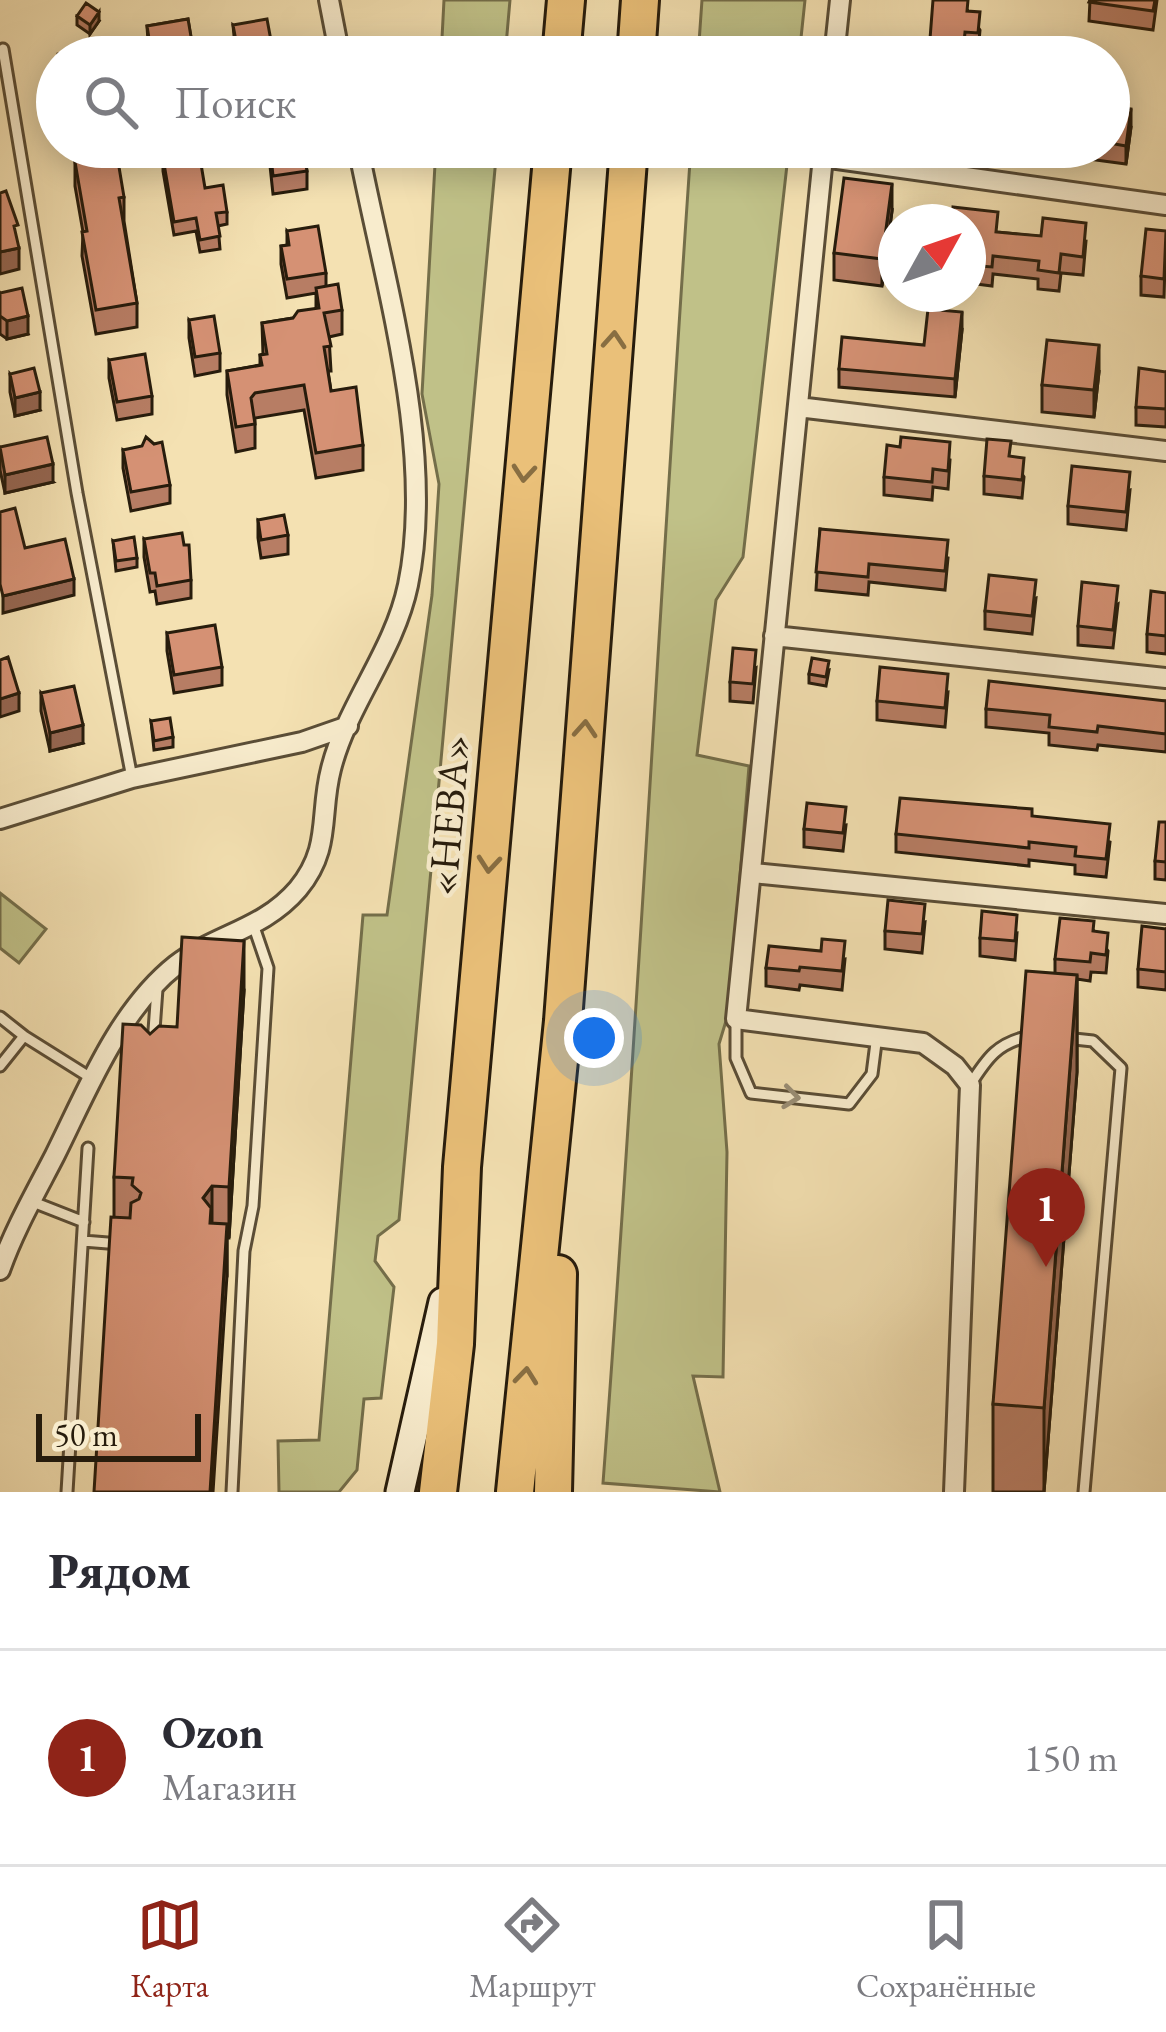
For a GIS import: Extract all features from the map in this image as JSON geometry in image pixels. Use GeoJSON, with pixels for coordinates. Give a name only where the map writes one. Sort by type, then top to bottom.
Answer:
{"type":"FeatureCollection","features":[{"type":"Feature","properties":{"kind":"highway"},"geometry":{"type":"LineString","coordinates":[[563,36],[566,0]]}},
{"type":"Feature","properties":{"kind":"highway"},"geometry":{"type":"LineString","coordinates":[[637,36],[640,0]]}},
{"type":"Feature","properties":{"kind":"highway","name":"«НЕВА»"},"geometry":{"type":"LineString","coordinates":[[439,1492],[455,1344],[462,1167],[551,168]]}},
{"type":"Feature","properties":{"kind":"highway"},"geometry":{"type":"LineString","coordinates":[[514,1492],[563,1021],[627,168]]}},
{"type":"Feature","properties":{"kind":"highway"},"geometry":{"type":"LineString","coordinates":[[553,1492],[563,1021]]}},
{"type":"Feature","properties":{"kind":"street"},"geometry":{"type":"LineString","coordinates":[[329,0],[336,36]]}},
{"type":"Feature","properties":{"kind":"street"},"geometry":{"type":"LineString","coordinates":[[837,36],[842,0]]}},
{"type":"Feature","properties":{"kind":"street"},"geometry":{"type":"LineString","coordinates":[[0,1270],[113,1041],[158,983],[208,945],[254,927],[299,887],[324,841],[330,770],[385,655],[407,587],[417,509],[414,432],[362,168]]}},
{"type":"Feature","properties":{"kind":"street"},"geometry":{"type":"LineString","coordinates":[[821,168],[736,1019],[923,1043],[955,1066],[970,1085],[954,1492]]}},
{"type":"Feature","properties":{"kind":"street"},"geometry":{"type":"LineString","coordinates":[[927,168],[1166,205]]}},
{"type":"Feature","properties":{"kind":"street"},"geometry":{"type":"LineString","coordinates":[[798,407],[1166,451]]}},
{"type":"Feature","properties":{"kind":"street"},"geometry":{"type":"LineString","coordinates":[[773,636],[1166,678]]}},
{"type":"Feature","properties":{"kind":"street"},"geometry":{"type":"LineString","coordinates":[[0,819],[132,778],[302,742],[348,726]]}},
{"type":"Feature","properties":{"kind":"street"},"geometry":{"type":"LineString","coordinates":[[753,873],[1166,914]]}},
{"type":"Feature","properties":{"kind":"street"},"geometry":{"type":"LineString","coordinates":[[400,1492],[437,1340],[462,1167]]}},
{"type":"Feature","properties":{"kind":"lane"},"geometry":{"type":"LineString","coordinates":[[3,49],[77,493],[132,778]]}},
{"type":"Feature","properties":{"kind":"lane"},"geometry":{"type":"LineString","coordinates":[[232,1492],[244,1251],[254,1207],[268,968],[254,927]]}},
{"type":"Feature","properties":{"kind":"lane"},"geometry":{"type":"LineString","coordinates":[[152,1053],[158,983]]}},
{"type":"Feature","properties":{"kind":"lane"},"geometry":{"type":"LineString","coordinates":[[0,1017],[94,1079]]}},
{"type":"Feature","properties":{"kind":"lane"},"geometry":{"type":"LineString","coordinates":[[736,1019],[736,1058],[752,1093],[849,1104],[872,1074],[877,1035]]}},
{"type":"Feature","properties":{"kind":"lane"},"geometry":{"type":"LineString","coordinates":[[970,1085],[1006,1040],[1040,1034]]}},
{"type":"Feature","properties":{"kind":"lane"},"geometry":{"type":"LineString","coordinates":[[0,1066],[24,1036]]}},
{"type":"Feature","properties":{"kind":"lane"},"geometry":{"type":"LineString","coordinates":[[1058,1037],[1093,1041],[1121,1068],[1084,1492]]}},
{"type":"Feature","properties":{"kind":"lane"},"geometry":{"type":"LineString","coordinates":[[67,1492],[88,1148]]}},
{"type":"Feature","properties":{"kind":"lane"},"geometry":{"type":"LineString","coordinates":[[31,1201],[84,1222]]}},
{"type":"Feature","properties":{"kind":"lane"},"geometry":{"type":"LineString","coordinates":[[82,1241],[132,1244]]}},
{"type":"Feature","properties":{"kind":"lane"},"geometry":{"type":"LineString","coordinates":[[228,1250],[244,1251]]}},
{"type":"Feature","properties":{"kind":"green space"},"geometry":{"type":"Polygon","coordinates":[[[444,0],[510,0],[507,36],[442,36],[444,0]]]}},
{"type":"Feature","properties":{"kind":"green space"},"geometry":{"type":"Polygon","coordinates":[[[702,0],[805,0],[801,36],[699,36],[702,0]]]}},
{"type":"Feature","properties":{"kind":"green space"},"geometry":{"type":"Polygon","coordinates":[[[435,168],[495,168],[399,1220],[378,1236],[375,1261],[394,1287],[381,1398],[364,1399],[357,1470],[339,1492],[279,1492],[278,1441],[319,1440],[363,915],[387,915],[432,595],[439,484],[422,394],[435,168]]]}},
{"type":"Feature","properties":{"kind":"green space"},"geometry":{"type":"Polygon","coordinates":[[[690,168],[787,168],[743,557],[716,600],[697,755],[749,766],[729,1011],[719,1044],[727,1152],[723,1377],[693,1376],[720,1492],[603,1483],[690,168]]]}},
{"type":"Feature","properties":{"kind":"green space"},"geometry":{"type":"Polygon","coordinates":[[[0,893],[46,929],[19,963],[0,948],[0,893]]]}},
{"type":"Feature","properties":{"kind":"building"},"geometry":{"type":"Polygon","coordinates":[[[933,0],[968,0],[967,11],[980,12],[978,33],[930,36],[933,0]]]}},
{"type":"Feature","properties":{"kind":"building"},"geometry":{"type":"Polygon","coordinates":[[[1090,0],[1155,0],[1153,11],[1090,0]]]}},
{"type":"Feature","properties":{"kind":"building"},"geometry":{"type":"Polygon","coordinates":[[[86,3],[99,12],[90,25],[77,16],[86,3]]]}},
{"type":"Feature","properties":{"kind":"building"},"geometry":{"type":"Polygon","coordinates":[[[188,19],[191,36],[149,36],[147,26],[188,19]]]}},
{"type":"Feature","properties":{"kind":"building"},"geometry":{"type":"Polygon","coordinates":[[[267,19],[270,36],[235,36],[233,25],[267,19]]]}},
{"type":"Feature","properties":{"kind":"building"},"geometry":{"type":"Polygon","coordinates":[[[76,168],[119,168],[124,197],[119,198],[137,303],[96,310],[82,232],[87,231],[76,168]]]}},
{"type":"Feature","properties":{"kind":"building"},"geometry":{"type":"Polygon","coordinates":[[[165,168],[202,168],[205,188],[223,185],[227,212],[216,213],[220,236],[200,240],[196,218],[174,222],[165,168]]]}},
{"type":"Feature","properties":{"kind":"building"},"geometry":{"type":"Polygon","coordinates":[[[272,168],[306,168],[307,171],[273,176],[272,168]]]}},
{"type":"Feature","properties":{"kind":"building"},"geometry":{"type":"Polygon","coordinates":[[[844,178],[892,184],[889,204],[878,204],[878,258],[834,253],[844,178]]]}},
{"type":"Feature","properties":{"kind":"building"},"geometry":{"type":"Polygon","coordinates":[[[6,191],[18,225],[14,226],[19,248],[0,252],[0,193],[6,191]]]}},
{"type":"Feature","properties":{"kind":"building"},"geometry":{"type":"Polygon","coordinates":[[[986,211],[998,212],[996,232],[1041,236],[1043,218],[1086,223],[1083,257],[1061,254],[1059,273],[1038,270],[1039,261],[993,256],[992,267],[986,266],[986,211]]]}},
{"type":"Feature","properties":{"kind":"building"},"geometry":{"type":"Polygon","coordinates":[[[318,226],[326,273],[287,279],[281,246],[289,245],[287,231],[318,226]]]}},
{"type":"Feature","properties":{"kind":"building"},"geometry":{"type":"Polygon","coordinates":[[[1146,229],[1166,231],[1164,279],[1141,276],[1146,229]]]}},
{"type":"Feature","properties":{"kind":"building"},"geometry":{"type":"Polygon","coordinates":[[[338,284],[342,310],[324,313],[331,346],[324,347],[331,391],[356,387],[363,445],[316,453],[304,385],[255,393],[251,398],[255,424],[236,427],[227,371],[262,365],[260,355],[267,354],[262,323],[319,308],[316,288],[338,284]]]}},
{"type":"Feature","properties":{"kind":"building"},"geometry":{"type":"Polygon","coordinates":[[[22,288],[28,316],[7,321],[0,316],[0,293],[22,288]]]}},
{"type":"Feature","properties":{"kind":"building"},"geometry":{"type":"Polygon","coordinates":[[[928,312],[962,312],[955,379],[839,369],[842,337],[924,345],[928,312]]]}},
{"type":"Feature","properties":{"kind":"building"},"geometry":{"type":"Polygon","coordinates":[[[214,316],[220,353],[195,357],[189,320],[214,316]]]}},
{"type":"Feature","properties":{"kind":"building"},"geometry":{"type":"Polygon","coordinates":[[[1047,340],[1099,345],[1094,390],[1042,385],[1047,340]]]}},
{"type":"Feature","properties":{"kind":"building"},"geometry":{"type":"Polygon","coordinates":[[[145,354],[152,396],[117,402],[109,360],[145,354]]]}},
{"type":"Feature","properties":{"kind":"building"},"geometry":{"type":"Polygon","coordinates":[[[34,368],[40,392],[15,398],[10,374],[34,368]]]}},
{"type":"Feature","properties":{"kind":"building"},"geometry":{"type":"Polygon","coordinates":[[[1139,368],[1166,372],[1166,409],[1136,407],[1139,368]]]}},
{"type":"Feature","properties":{"kind":"building"},"geometry":{"type":"Polygon","coordinates":[[[47,437],[53,464],[5,475],[0,447],[47,437]]]}},
{"type":"Feature","properties":{"kind":"building"},"geometry":{"type":"Polygon","coordinates":[[[146,437],[154,444],[162,442],[170,485],[131,492],[123,450],[142,446],[146,437]]]}},
{"type":"Feature","properties":{"kind":"building"},"geometry":{"type":"Polygon","coordinates":[[[901,437],[950,442],[948,471],[933,469],[932,482],[884,477],[887,445],[900,447],[901,437]]]}},
{"type":"Feature","properties":{"kind":"building"},"geometry":{"type":"Polygon","coordinates":[[[987,439],[1011,441],[1009,456],[1024,458],[1022,480],[984,476],[987,439]]]}},
{"type":"Feature","properties":{"kind":"building"},"geometry":{"type":"Polygon","coordinates":[[[1072,466],[1130,472],[1126,512],[1068,506],[1072,466]]]}},
{"type":"Feature","properties":{"kind":"building"},"geometry":{"type":"Polygon","coordinates":[[[15,508],[25,548],[65,539],[74,579],[3,596],[0,512],[15,508]]]}},
{"type":"Feature","properties":{"kind":"building"},"geometry":{"type":"Polygon","coordinates":[[[284,515],[288,535],[261,540],[258,520],[284,515]]]}},
{"type":"Feature","properties":{"kind":"building"},"geometry":{"type":"Polygon","coordinates":[[[820,529],[948,540],[945,571],[869,564],[868,577],[816,572],[820,529]]]}},
{"type":"Feature","properties":{"kind":"building"},"geometry":{"type":"Polygon","coordinates":[[[182,533],[184,545],[189,545],[191,580],[157,586],[144,539],[182,533]]]}},
{"type":"Feature","properties":{"kind":"building"},"geometry":{"type":"Polygon","coordinates":[[[134,537],[137,558],[116,561],[113,541],[134,537]]]}},
{"type":"Feature","properties":{"kind":"building"},"geometry":{"type":"Polygon","coordinates":[[[989,575],[1036,580],[1032,616],[985,611],[989,575]]]}},
{"type":"Feature","properties":{"kind":"building"},"geometry":{"type":"Polygon","coordinates":[[[1082,582],[1118,586],[1113,630],[1078,626],[1082,582]]]}},
{"type":"Feature","properties":{"kind":"building"},"geometry":{"type":"Polygon","coordinates":[[[1151,591],[1166,593],[1166,636],[1147,634],[1151,591]]]}},
{"type":"Feature","properties":{"kind":"building"},"geometry":{"type":"Polygon","coordinates":[[[215,625],[222,667],[174,675],[167,633],[215,625]]]}},
{"type":"Feature","properties":{"kind":"building"},"geometry":{"type":"Polygon","coordinates":[[[733,648],[756,650],[753,684],[730,682],[733,648]]]}},
{"type":"Feature","properties":{"kind":"building"},"geometry":{"type":"Polygon","coordinates":[[[8,657],[19,693],[0,699],[0,660],[8,657]]]}},
{"type":"Feature","properties":{"kind":"building"},"geometry":{"type":"Polygon","coordinates":[[[812,658],[829,661],[826,677],[809,674],[812,658]]]}},
{"type":"Feature","properties":{"kind":"building"},"geometry":{"type":"Polygon","coordinates":[[[880,667],[948,674],[945,708],[877,701],[880,667]]]}},
{"type":"Feature","properties":{"kind":"building"},"geometry":{"type":"Polygon","coordinates":[[[989,681],[1166,701],[1166,734],[1098,726],[1097,732],[1049,727],[1050,715],[986,709],[989,681]]]}},
{"type":"Feature","properties":{"kind":"building"},"geometry":{"type":"Polygon","coordinates":[[[74,686],[83,725],[50,733],[41,693],[74,686]]]}},
{"type":"Feature","properties":{"kind":"building"},"geometry":{"type":"Polygon","coordinates":[[[170,718],[173,737],[154,741],[151,721],[170,718]]]}},
{"type":"Feature","properties":{"kind":"building"},"geometry":{"type":"Polygon","coordinates":[[[900,798],[1032,809],[1032,816],[1110,824],[1106,859],[1075,856],[1076,847],[1029,842],[1029,848],[896,834],[900,798]]]}},
{"type":"Feature","properties":{"kind":"building"},"geometry":{"type":"Polygon","coordinates":[[[807,803],[846,807],[843,833],[804,829],[807,803]]]}},
{"type":"Feature","properties":{"kind":"building"},"geometry":{"type":"Polygon","coordinates":[[[1159,822],[1166,822],[1166,862],[1155,861],[1159,822]]]}},
{"type":"Feature","properties":{"kind":"building"},"geometry":{"type":"Polygon","coordinates":[[[888,900],[925,904],[922,934],[885,931],[888,900]]]}},
{"type":"Feature","properties":{"kind":"building"},"geometry":{"type":"Polygon","coordinates":[[[982,911],[1017,915],[1015,941],[980,938],[982,911]]]}},
{"type":"Feature","properties":{"kind":"building"},"geometry":{"type":"Polygon","coordinates":[[[1060,918],[1094,921],[1093,931],[1108,933],[1106,955],[1091,953],[1090,962],[1055,959],[1060,918]]]}},
{"type":"Feature","properties":{"kind":"building"},"geometry":{"type":"Polygon","coordinates":[[[1142,926],[1166,929],[1166,972],[1138,969],[1142,926]]]}},
{"type":"Feature","properties":{"kind":"building"},"geometry":{"type":"Polygon","coordinates":[[[182,937],[244,941],[229,1187],[212,1186],[203,1198],[211,1208],[210,1223],[227,1224],[210,1492],[94,1492],[111,1217],[130,1218],[131,1203],[141,1193],[132,1185],[133,1178],[114,1177],[123,1024],[141,1025],[150,1034],[159,1026],[177,1027],[182,937]]]}},
{"type":"Feature","properties":{"kind":"building"},"geometry":{"type":"Polygon","coordinates":[[[822,939],[845,941],[842,971],[766,968],[769,946],[821,951],[822,939]]]}},
{"type":"Feature","properties":{"kind":"building"},"geometry":{"type":"Polygon","coordinates":[[[1026,971],[1077,975],[1044,1408],[993,1404],[1026,971]]]}},
{"type":"Feature","properties":{"kind":"place","name":"Ozon"},"geometry":{"type":"Point","coordinates":[1046,1267]}}]}
